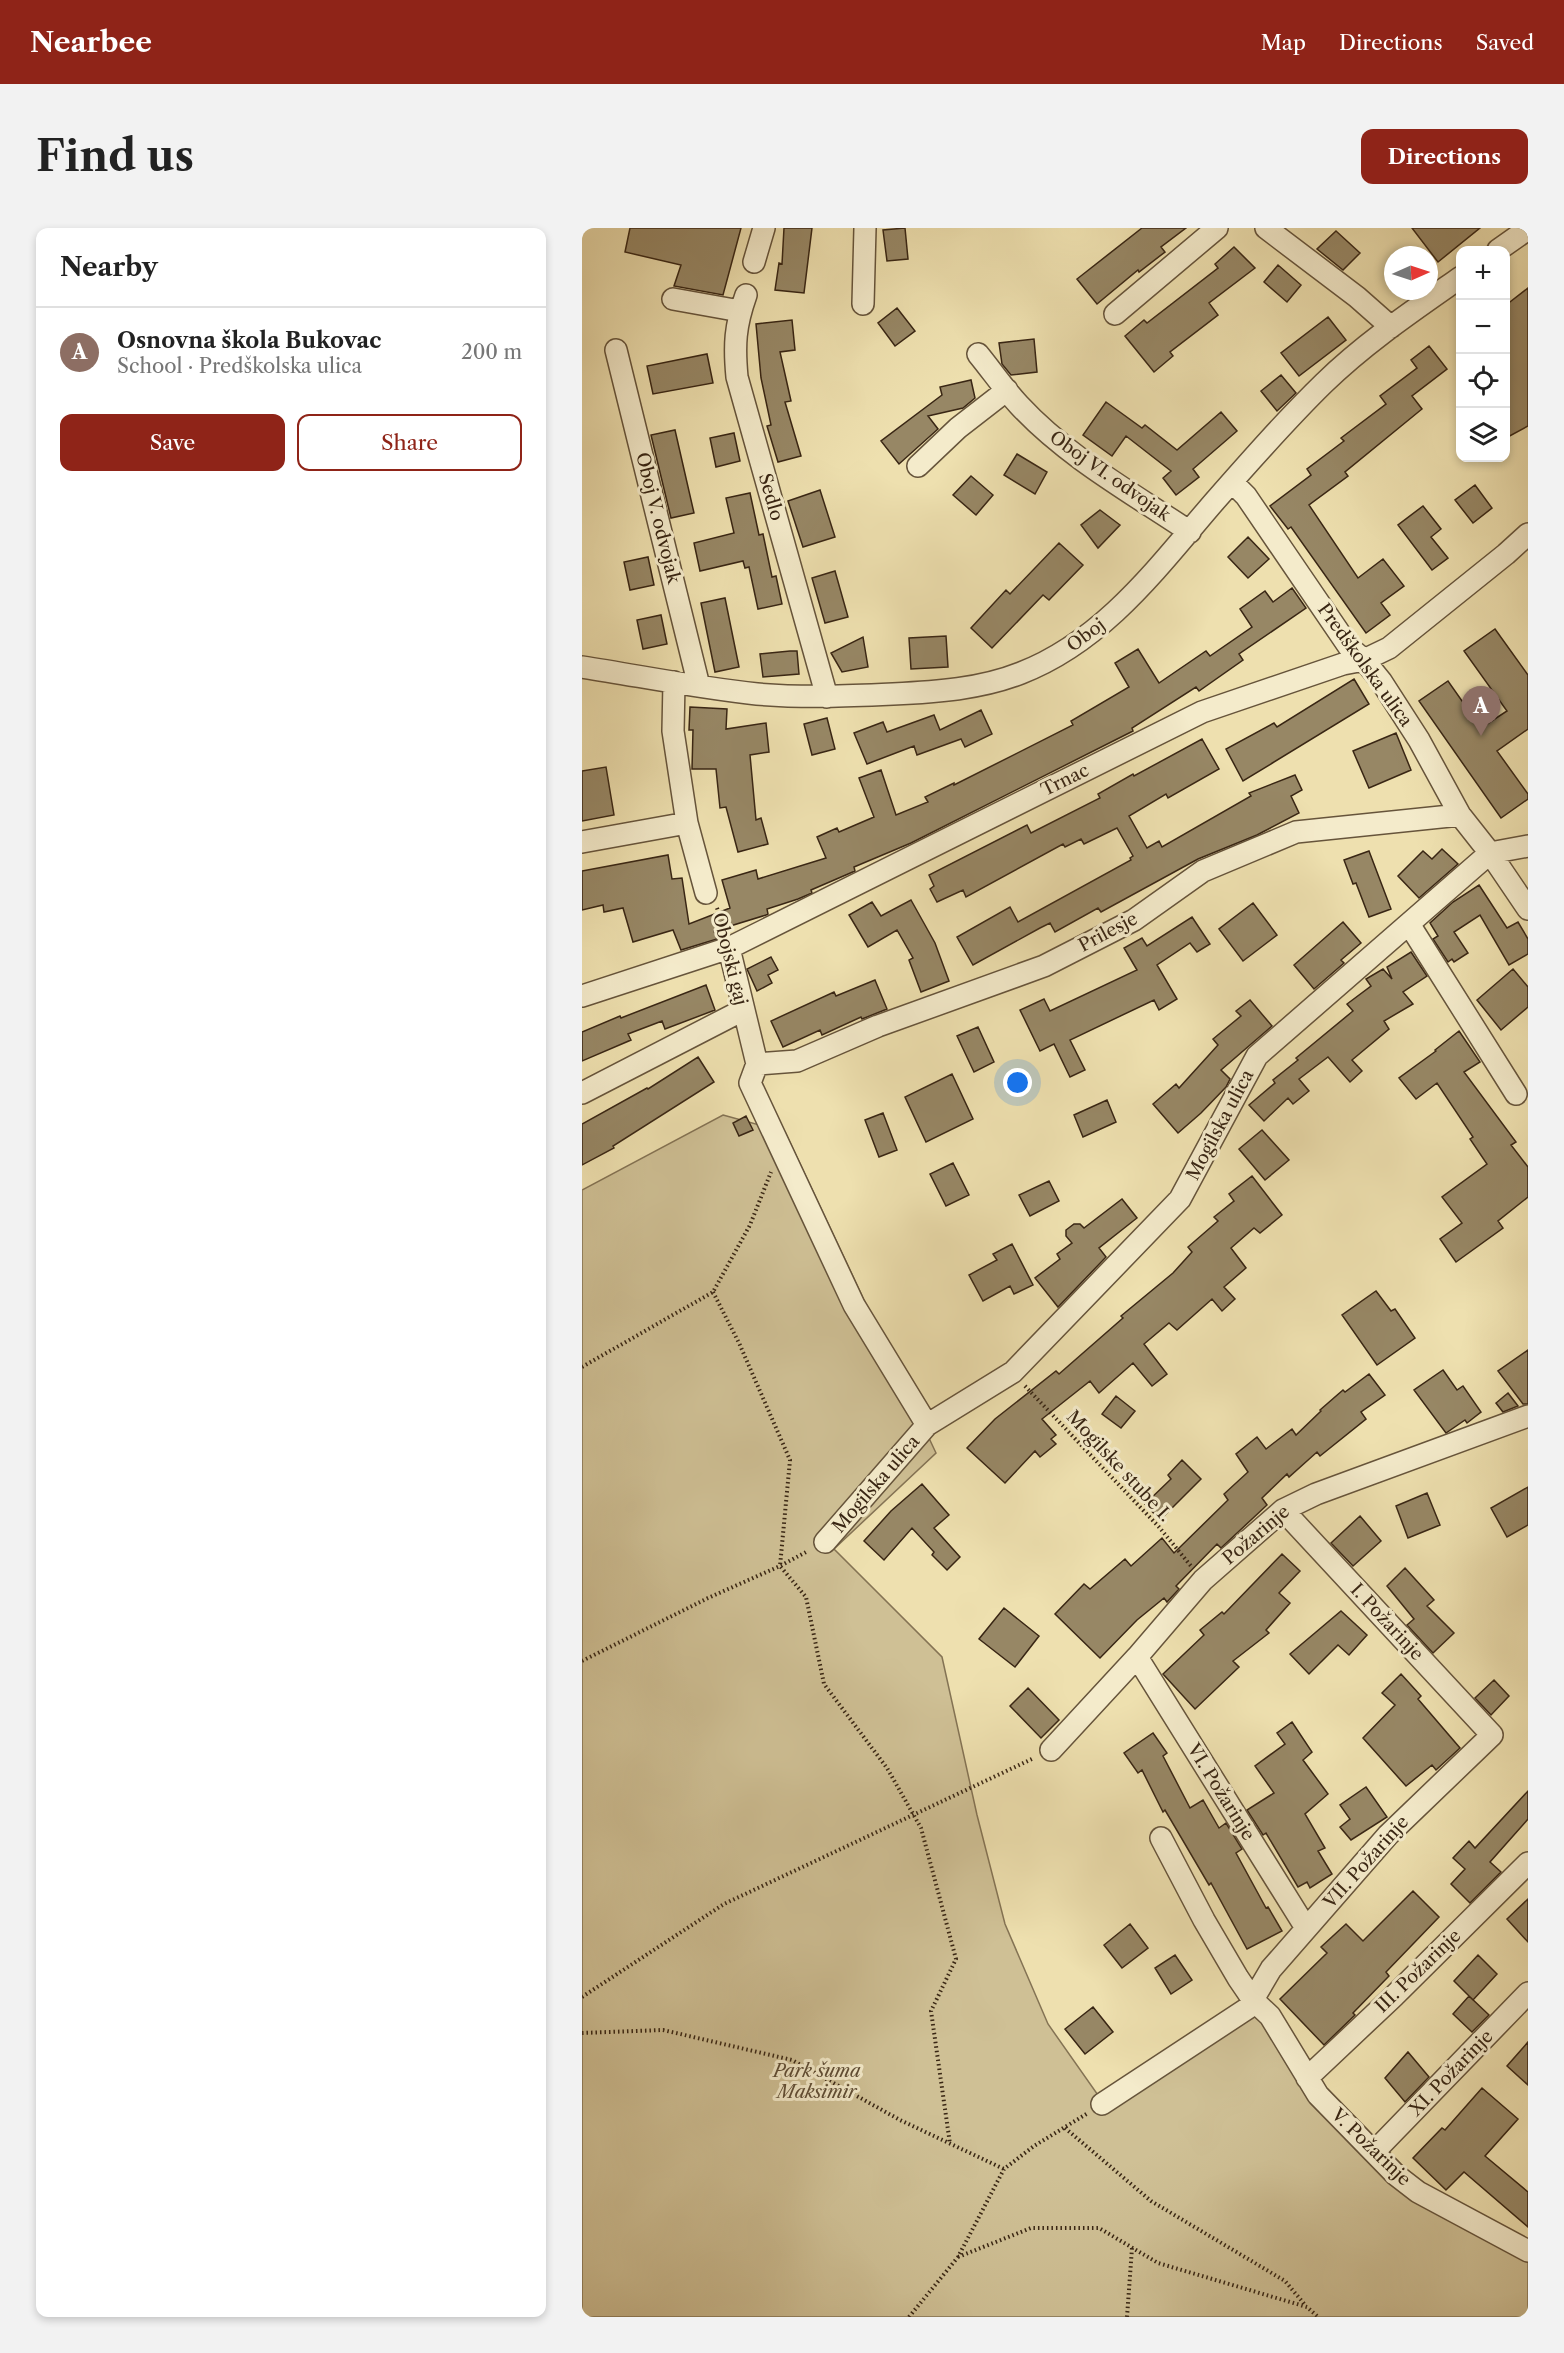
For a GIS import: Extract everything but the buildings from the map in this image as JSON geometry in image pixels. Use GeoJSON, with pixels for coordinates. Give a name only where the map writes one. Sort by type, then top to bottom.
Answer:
{"type":"FeatureCollection","features":[{"type":"Feature","properties":{"kind":"street"},"geometry":{"type":"LineString","coordinates":[[754,262],[764,228]]}},
{"type":"Feature","properties":{"kind":"street"},"geometry":{"type":"LineString","coordinates":[[863,304],[865,228]]}},
{"type":"Feature","properties":{"kind":"street"},"geometry":{"type":"LineString","coordinates":[[1115,314],[1217,228]]}},
{"type":"Feature","properties":{"kind":"street"},"geometry":{"type":"LineString","coordinates":[[1266,228],[1357,297],[1391,327]]}},
{"type":"Feature","properties":{"kind":"street"},"geometry":{"type":"LineString","coordinates":[[1504,246],[1528,229]]}},
{"type":"Feature","properties":{"kind":"street","name":"Oboj"},"geometry":{"type":"LineString","coordinates":[[582,667],[758,694],[827,697],[932,692],[980,685],[1021,673],[1056,657],[1082,641],[1140,588],[1326,381],[1391,327],[1456,281]]}},
{"type":"Feature","properties":{"kind":"street","name":"Sedlo"},"geometry":{"type":"LineString","coordinates":[[673,299],[743,303],[735,327],[734,348],[737,377],[827,697]]}},
{"type":"Feature","properties":{"kind":"street","name":"Oboj V. odvojak"},"geometry":{"type":"LineString","coordinates":[[616,350],[699,686]]}},
{"type":"Feature","properties":{"kind":"street","name":"Oboj VI. odvojak"},"geometry":{"type":"LineString","coordinates":[[978,354],[1019,405],[1054,438],[1084,461],[1190,532]]}},
{"type":"Feature","properties":{"kind":"street"},"geometry":{"type":"LineString","coordinates":[[918,466],[958,428],[1007,390]]}},
{"type":"Feature","properties":{"kind":"street","name":"Predškolska ulica"},"geometry":{"type":"LineString","coordinates":[[1233,482],[1246,496],[1349,646],[1381,681],[1419,740],[1460,815],[1490,853],[1528,909]]}},
{"type":"Feature","properties":{"kind":"street","name":"Trnac"},"geometry":{"type":"LineString","coordinates":[[582,996],[729,948],[1202,712],[1343,664],[1364,660],[1389,648],[1528,534]]}},
{"type":"Feature","properties":{"kind":"street","name":"Obojski gaj"},"geometry":{"type":"LineString","coordinates":[[674,682],[673,731],[687,823],[706,893]]}},
{"type":"Feature","properties":{"kind":"street","name":"Prilesje"},"geometry":{"type":"LineString","coordinates":[[757,1064],[797,1061],[878,1026],[1044,966],[1134,920],[1203,871],[1296,832],[1460,815]]}},
{"type":"Feature","properties":{"kind":"street"},"geometry":{"type":"LineString","coordinates":[[582,842],[687,823]]}},
{"type":"Feature","properties":{"kind":"street"},"geometry":{"type":"LineString","coordinates":[[1490,853],[1528,846]]}},
{"type":"Feature","properties":{"kind":"street","name":"Mogilska ulica"},"geometry":{"type":"LineString","coordinates":[[825,1542],[927,1425],[1013,1372],[1180,1199],[1257,1056],[1490,853]]}},
{"type":"Feature","properties":{"kind":"street"},"geometry":{"type":"LineString","coordinates":[[1409,924],[1516,1094]]}},
{"type":"Feature","properties":{"kind":"street","name":"Obojski gaj"},"geometry":{"type":"LineString","coordinates":[[729,948],[757,1064]]}},
{"type":"Feature","properties":{"kind":"street"},"geometry":{"type":"LineString","coordinates":[[582,1094],[743,1010]]}},
{"type":"Feature","properties":{"kind":"street","name":"Mogilska ulica"},"geometry":{"type":"LineString","coordinates":[[757,1064],[750,1083],[780,1149],[855,1305],[927,1425]]}},
{"type":"Feature","properties":{"kind":"street","name":"Požarinje"},"geometry":{"type":"LineString","coordinates":[[1051,1750],[1137,1657],[1203,1580],[1283,1510],[1316,1494],[1528,1416]]}},
{"type":"Feature","properties":{"kind":"street","name":"I. Požarinje"},"geometry":{"type":"LineString","coordinates":[[1283,1510],[1492,1735]]}},
{"type":"Feature","properties":{"kind":"street","name":"VI. Požarinje"},"geometry":{"type":"LineString","coordinates":[[1137,1657],[1306,1928]]}},
{"type":"Feature","properties":{"kind":"street","name":"VII. Požarinje"},"geometry":{"type":"LineString","coordinates":[[1102,2104],[1248,2008],[1271,1969],[1388,1835],[1492,1735]]}},
{"type":"Feature","properties":{"kind":"street"},"geometry":{"type":"LineString","coordinates":[[1161,1838],[1204,1920],[1253,2000]]}},
{"type":"Feature","properties":{"kind":"street","name":"III. Požarinje"},"geometry":{"type":"LineString","coordinates":[[1307,2078],[1394,1996],[1528,1863]]}},
{"type":"Feature","properties":{"kind":"street","name":"XI. Požarinje"},"geometry":{"type":"LineString","coordinates":[[1374,2152],[1528,1994]]}},
{"type":"Feature","properties":{"kind":"street","name":"V. Požarinje"},"geometry":{"type":"LineString","coordinates":[[1253,2000],[1270,2016],[1318,2095],[1396,2175],[1418,2192],[1528,2250]]}},
{"type":"Feature","properties":{"kind":"path","name":"Obojski gaj"},"geometry":{"type":"LineString","coordinates":[[706,893],[716,905],[729,948]]}},
{"type":"Feature","properties":{"kind":"path"},"geometry":{"type":"LineString","coordinates":[[582,1367],[713,1292],[750,1226],[780,1149]]}},
{"type":"Feature","properties":{"kind":"path"},"geometry":{"type":"LineString","coordinates":[[713,1292],[790,1460],[780,1566],[806,1597],[824,1684],[887,1768],[921,1828],[956,1959],[932,2011],[950,2144]]}},
{"type":"Feature","properties":{"kind":"path","name":"Mogilske stube I."},"geometry":{"type":"LineString","coordinates":[[1013,1372],[1159,1527],[1203,1580]]}},
{"type":"Feature","properties":{"kind":"path"},"geometry":{"type":"LineString","coordinates":[[582,1661],[825,1542]]}},
{"type":"Feature","properties":{"kind":"path"},"geometry":{"type":"LineString","coordinates":[[582,1997],[724,1904],[1051,1750]]}},
{"type":"Feature","properties":{"kind":"path"},"geometry":{"type":"LineString","coordinates":[[582,2033],[663,2030],[792,2060],[900,2120],[1004,2169]]}},
{"type":"Feature","properties":{"kind":"path"},"geometry":{"type":"LineString","coordinates":[[910,2317],[958,2257],[1004,2169],[1034,2146],[1102,2104]]}},
{"type":"Feature","properties":{"kind":"path"},"geometry":{"type":"LineString","coordinates":[[1065,2128],[1150,2201],[1286,2280],[1306,2307],[1318,2317]]}},
{"type":"Feature","properties":{"kind":"path"},"geometry":{"type":"LineString","coordinates":[[958,2257],[1031,2228],[1099,2228],[1158,2263],[1306,2307]]}},
{"type":"Feature","properties":{"kind":"path"},"geometry":{"type":"LineString","coordinates":[[1127,2317],[1132,2248]]}},
{"type":"Feature","properties":{"kind":"green space","name":"Park šuma Maksimir"},"geometry":{"type":"Polygon","coordinates":[[[723,1115],[785,1132],[936,1453],[834,1549],[942,1657],[977,1815],[1005,1924],[1048,2024],[1107,2108],[1252,2017],[1258,2016],[1398,2186],[1528,2259],[1528,2317],[582,2317],[582,1190],[723,1115]]]}},
{"type":"Feature","properties":{"kind":"place","name":"Osnovna škola Bukovac"},"geometry":{"type":"Point","coordinates":[1481,736]}}]}
